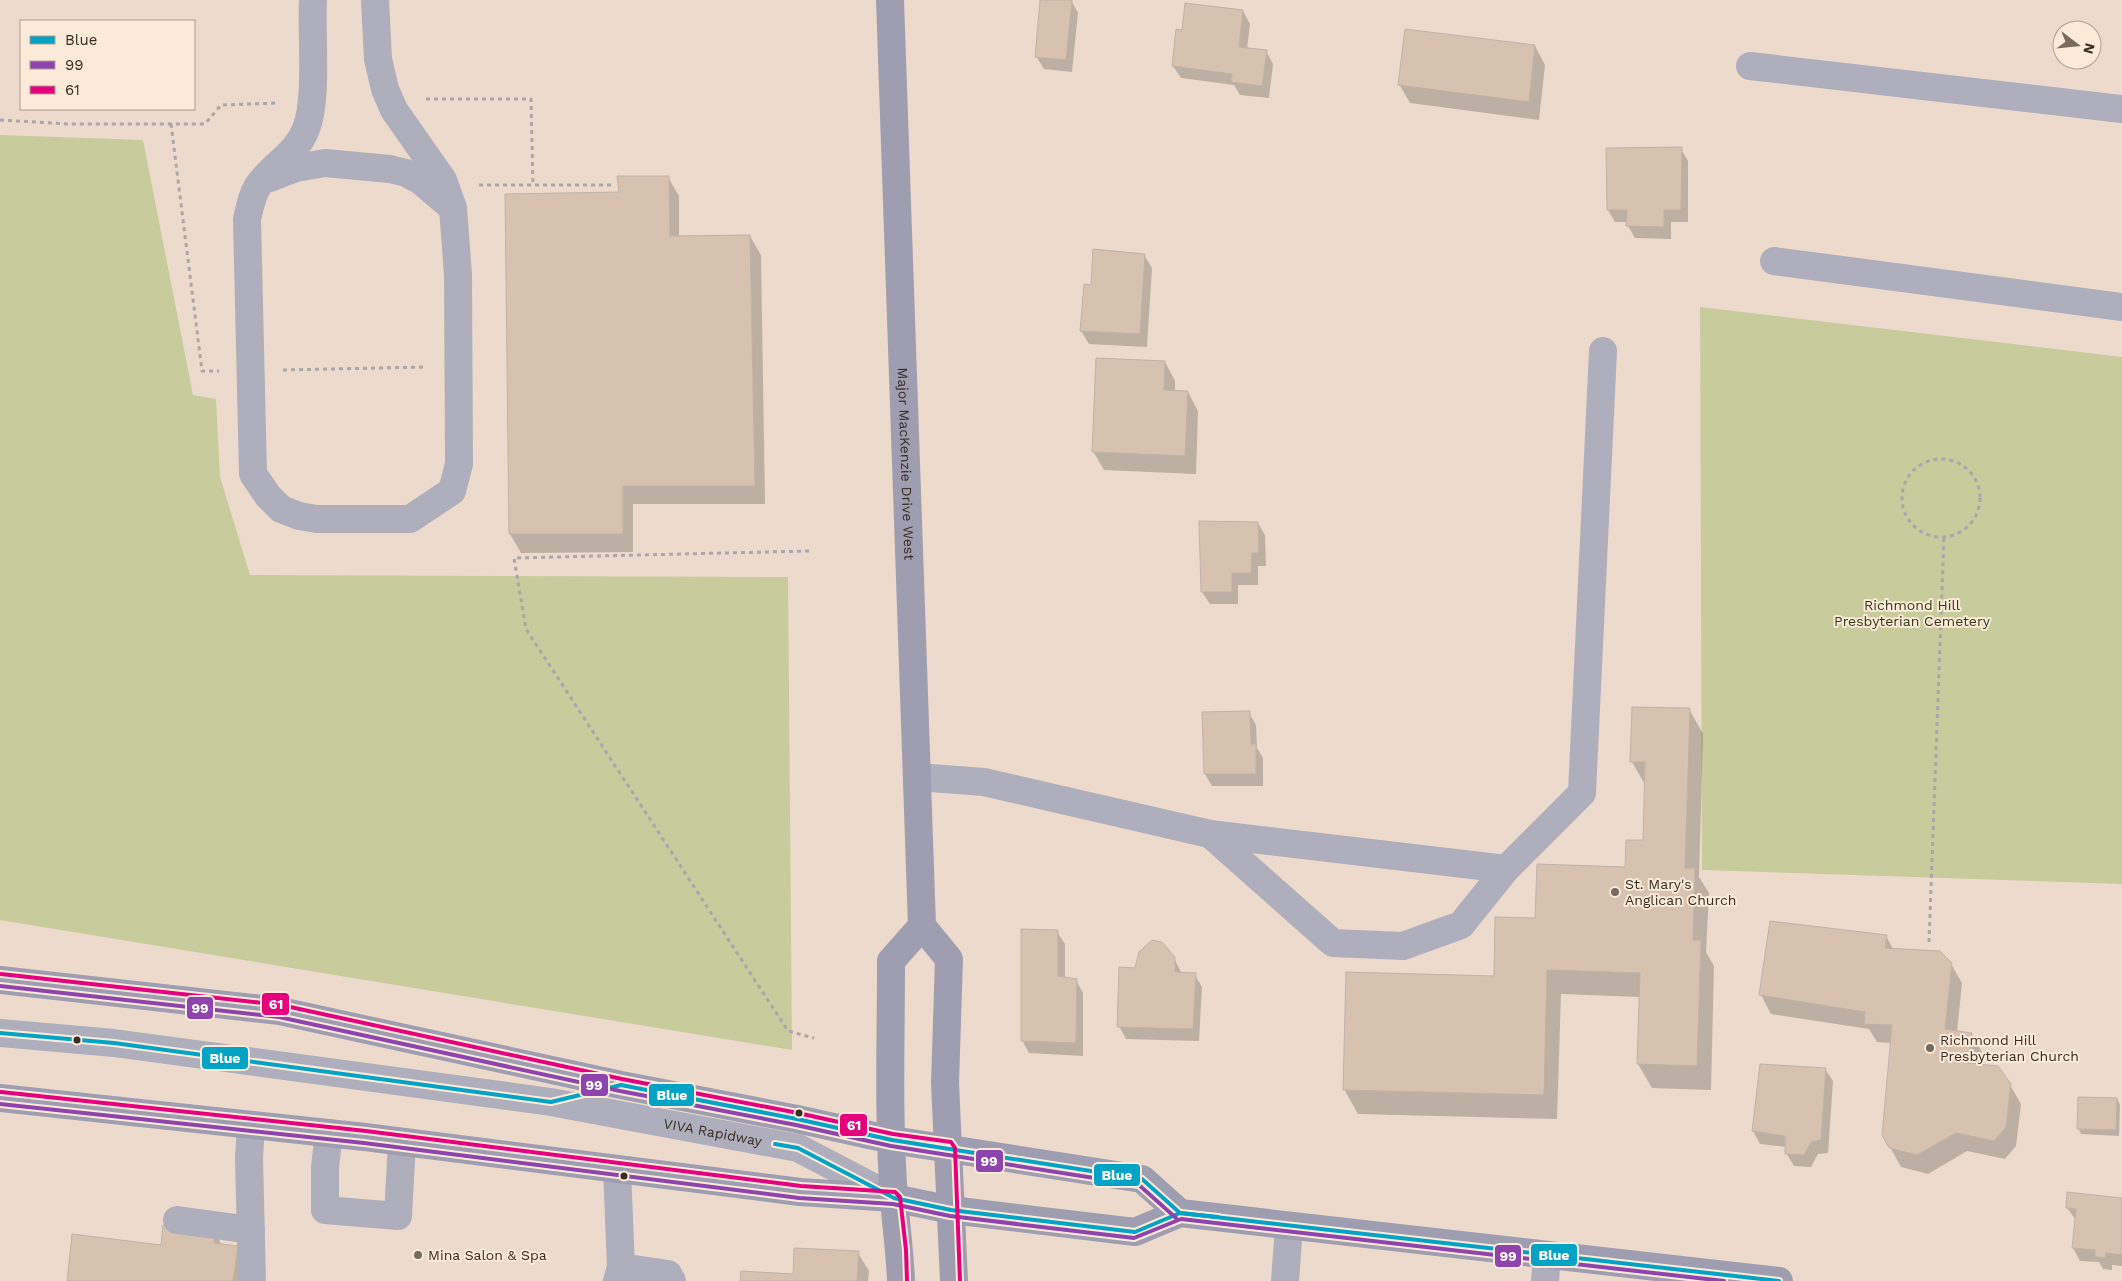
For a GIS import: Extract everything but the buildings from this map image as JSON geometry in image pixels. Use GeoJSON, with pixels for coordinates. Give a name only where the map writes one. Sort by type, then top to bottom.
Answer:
{"type":"FeatureCollection","features":[{"type":"Feature","properties":{"kind":"main road","name":"Major MacKenzie Drive West"},"geometry":{"type":"LineString","coordinates":[[890,0],[922,926]]}},
{"type":"Feature","properties":{"kind":"main road"},"geometry":{"type":"LineString","coordinates":[[901,1281],[900,1250],[894,1198],[892,1140],[891,961],[922,926],[949,959],[945,1083],[954,1281]]}},
{"type":"Feature","properties":{"kind":"main road"},"geometry":{"type":"LineString","coordinates":[[0,980],[280,1011],[621,1085],[797,1119],[892,1140],[1142,1179],[1180,1213]]}},
{"type":"Feature","properties":{"kind":"main road"},"geometry":{"type":"LineString","coordinates":[[0,1098],[329,1133],[800,1192],[894,1198],[951,1210],[1135,1232],[1180,1213],[1289,1226],[1546,1268],[1779,1281]]}},
{"type":"Feature","properties":{"kind":"street"},"geometry":{"type":"LineString","coordinates":[[313,0],[312,97],[306,128],[294,150],[260,182],[255,191],[247,219],[254,474],[268,496],[281,509],[299,516],[317,519],[410,519],[452,491],[459,464],[458,275],[453,208],[443,180],[394,110],[385,89],[378,58],[375,0]]}},
{"type":"Feature","properties":{"kind":"street"},"geometry":{"type":"LineString","coordinates":[[1750,66],[2122,108]]}},
{"type":"Feature","properties":{"kind":"street"},"geometry":{"type":"LineString","coordinates":[[260,182],[296,168],[325,163],[390,169],[406,173],[420,181],[453,208]]}},
{"type":"Feature","properties":{"kind":"street"},"geometry":{"type":"LineString","coordinates":[[1774,261],[2122,307]]}},
{"type":"Feature","properties":{"kind":"street"},"geometry":{"type":"LineString","coordinates":[[1210,834],[1333,943],[1403,946],[1461,925],[1506,869],[1582,793],[1603,351]]}},
{"type":"Feature","properties":{"kind":"street"},"geometry":{"type":"LineString","coordinates":[[917,777],[984,782],[1210,834],[1506,869]]}},
{"type":"Feature","properties":{"kind":"street","name":"VIVA Rapidway"},"geometry":{"type":"LineString","coordinates":[[0,1033],[114,1043],[551,1102],[798,1148],[894,1198]]}},
{"type":"Feature","properties":{"kind":"street","name":"VIVA Rapidway"},"geometry":{"type":"LineString","coordinates":[[551,1102],[621,1085]]}},
{"type":"Feature","properties":{"kind":"street"},"geometry":{"type":"LineString","coordinates":[[251,1125],[249,1158],[252,1281]]}},
{"type":"Feature","properties":{"kind":"street"},"geometry":{"type":"LineString","coordinates":[[329,1133],[325,1167],[325,1210],[398,1216],[402,1142]]}},
{"type":"Feature","properties":{"kind":"street"},"geometry":{"type":"LineString","coordinates":[[617,1168],[619,1274],[668,1274],[672,1281]]}},
{"type":"Feature","properties":{"kind":"street"},"geometry":{"type":"LineString","coordinates":[[177,1220],[251,1230]]}},
{"type":"Feature","properties":{"kind":"street"},"geometry":{"type":"LineString","coordinates":[[1285,1281],[1289,1226]]}},
{"type":"Feature","properties":{"kind":"path"},"geometry":{"type":"LineString","coordinates":[[418,99],[531,100],[533,185]]}},
{"type":"Feature","properties":{"kind":"path"},"geometry":{"type":"LineString","coordinates":[[0,120],[70,124],[205,124],[221,106],[286,103]]}},
{"type":"Feature","properties":{"kind":"path"},"geometry":{"type":"LineString","coordinates":[[171,124],[202,371],[220,371]]}},
{"type":"Feature","properties":{"kind":"path"},"geometry":{"type":"LineString","coordinates":[[471,185],[613,186]]}},
{"type":"Feature","properties":{"kind":"path"},"geometry":{"type":"LineString","coordinates":[[275,370],[430,367]]}},
{"type":"Feature","properties":{"kind":"path"},"geometry":{"type":"LineString","coordinates":[[1939,458],[1952,460],[1964,466],[1974,476],[1980,488],[1980,502],[1976,515],[1969,526],[1958,534],[1944,537],[1932,536],[1921,531],[1911,523],[1905,513],[1902,500],[1903,488],[1908,477],[1916,467],[1927,461],[1939,458]]}},
{"type":"Feature","properties":{"kind":"path"},"geometry":{"type":"LineString","coordinates":[[1929,942],[1944,537]]}},
{"type":"Feature","properties":{"kind":"path"},"geometry":{"type":"LineString","coordinates":[[810,551],[514,558],[526,629],[788,1031],[814,1038]]}},
{"type":"Feature","properties":{"kind":"green space"},"geometry":{"type":"Polygon","coordinates":[[[0,135],[143,140],[193,395],[216,399],[220,477],[250,575],[788,577],[792,1050],[0,920],[0,135]]]}},
{"type":"Feature","properties":{"kind":"green space","name":"Richmond Hill Presbyterian Cemetery"},"geometry":{"type":"Polygon","coordinates":[[[1700,307],[2122,357],[2122,884],[1702,870],[1700,307]]]}},
{"type":"Feature","properties":{"kind":"transit line","name":"61"},"geometry":{"type":"LineString","coordinates":[[1,974],[281,1005],[622,1079],[798,1113],[893,1134],[951,1142],[955,1148],[960,1281]]}},
{"type":"Feature","properties":{"kind":"transit line","name":"99"},"geometry":{"type":"LineString","coordinates":[[0,986],[279,1017],[620,1091],[796,1125],[891,1146],[1139,1185],[1176,1218]]}},
{"type":"Feature","properties":{"kind":"transit line","name":"Blue"},"geometry":{"type":"LineString","coordinates":[[0,1033],[114,1043],[551,1102],[621,1085],[797,1119],[892,1140],[1142,1179],[1180,1213],[1779,1281]]}},
{"type":"Feature","properties":{"kind":"transit line","name":"61"},"geometry":{"type":"LineString","coordinates":[[1,1092],[366,1131],[801,1186],[895,1192],[900,1197],[906,1250],[907,1281]]}},
{"type":"Feature","properties":{"kind":"transit line","name":"99"},"geometry":{"type":"LineString","coordinates":[[0,1104],[364,1143],[799,1198],[893,1204],[950,1216],[1134,1238],[1181,1219],[1724,1281]]}},
{"type":"Feature","properties":{"kind":"transit line","name":"Blue"},"geometry":{"type":"LineString","coordinates":[[775,1144],[798,1148],[894,1198],[951,1210],[1135,1232],[1180,1213],[1218,1217]]}},
{"type":"Feature","properties":{"kind":"place","name":"St. Mary's Anglican Church"},"geometry":{"type":"Point","coordinates":[1615,892]}},
{"type":"Feature","properties":{"kind":"place","name":"Richmond Hill Presbyterian Church"},"geometry":{"type":"Point","coordinates":[1930,1048]}},
{"type":"Feature","properties":{"kind":"place","name":"Mina Salon & Spa"},"geometry":{"type":"Point","coordinates":[418,1255]}}]}
